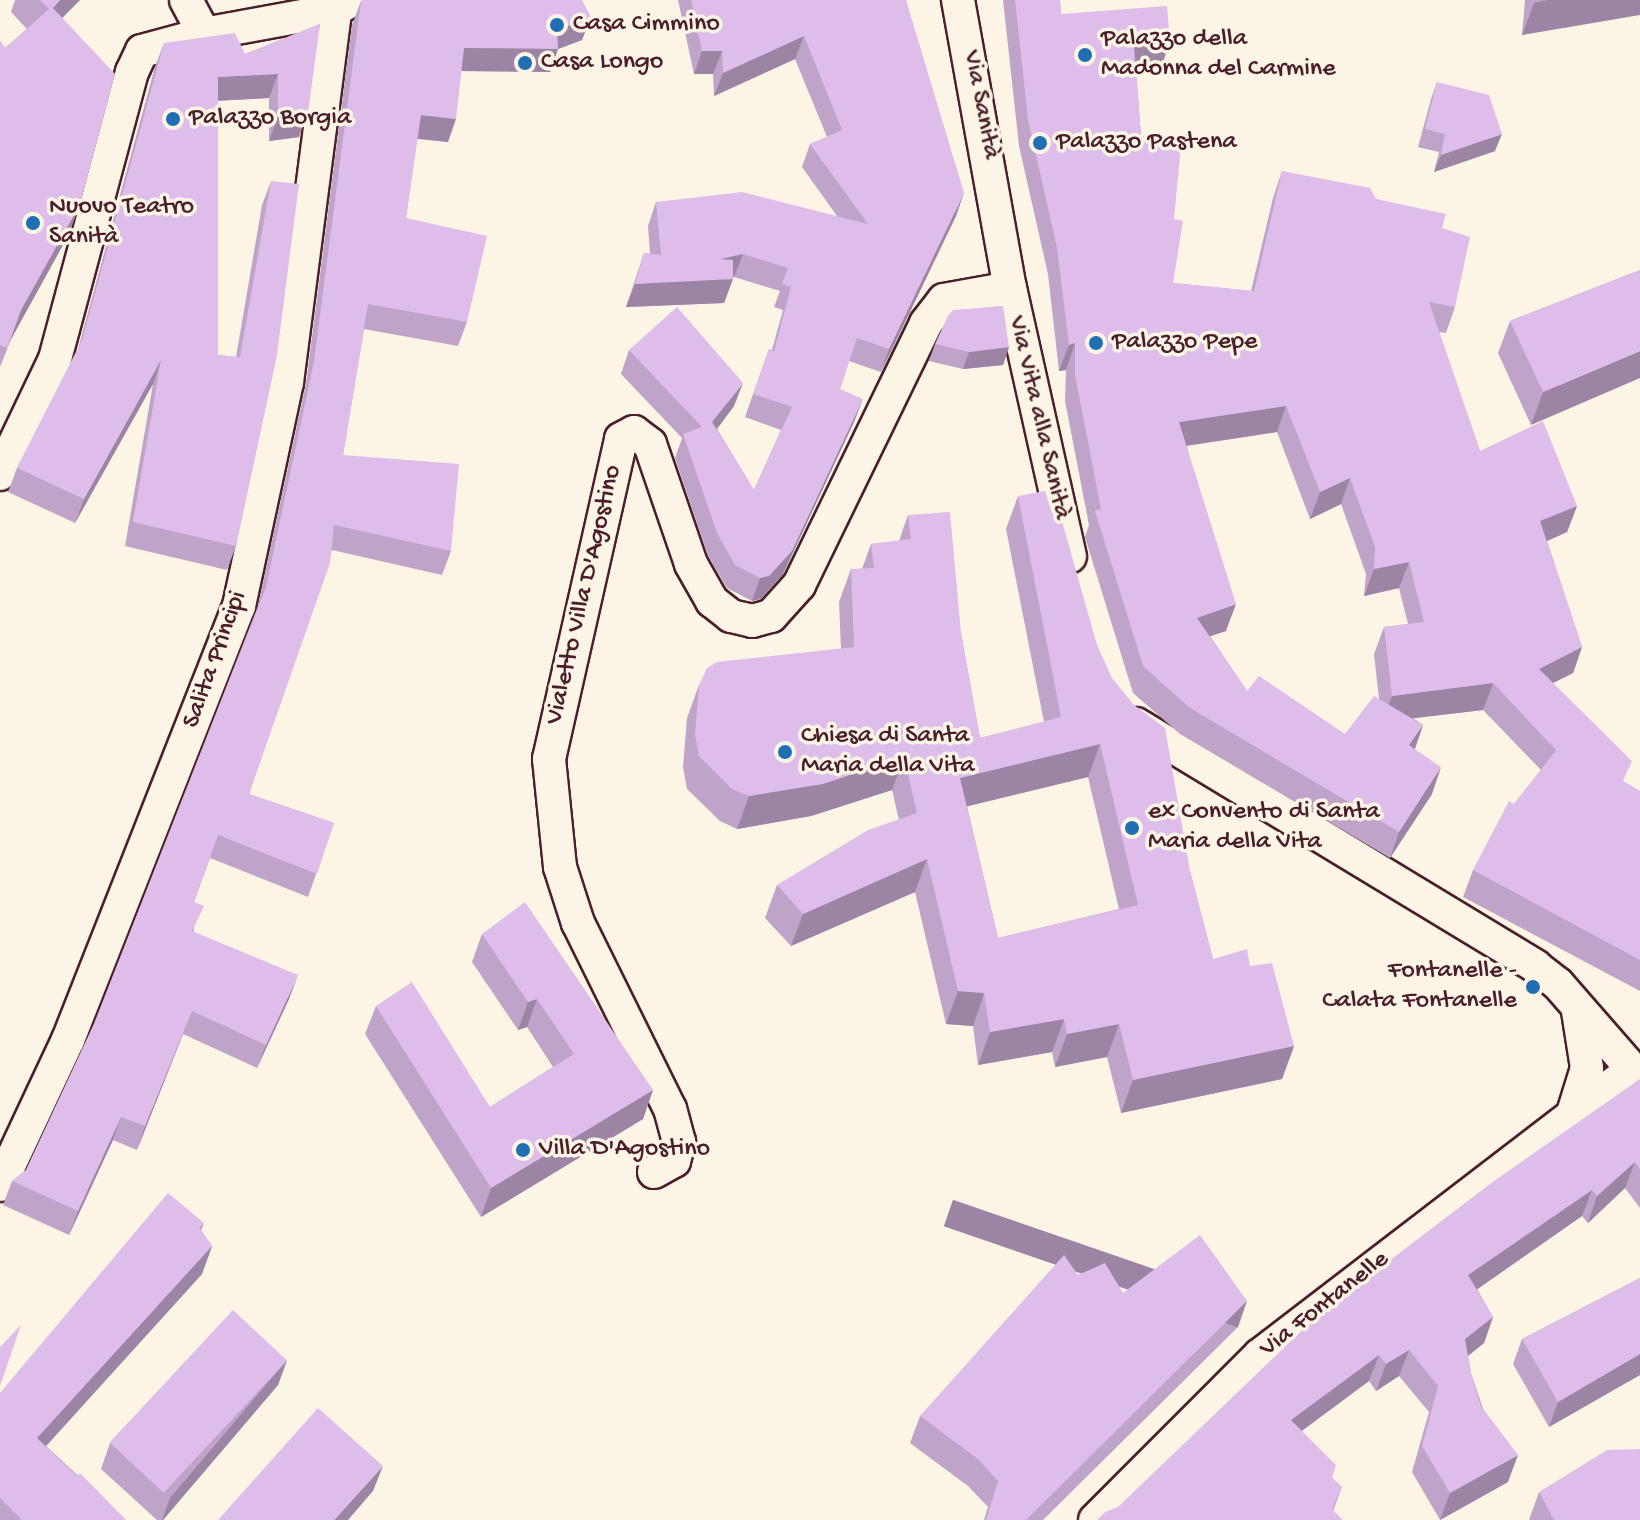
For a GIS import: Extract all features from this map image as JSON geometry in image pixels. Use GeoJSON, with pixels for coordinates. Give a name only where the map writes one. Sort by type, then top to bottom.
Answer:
{"type":"FeatureCollection","features":[{"type":"Feature","properties":{"kind":"street"},"geometry":{"type":"LineString","coordinates":[[186,0],[204,34]]}},
{"type":"Feature","properties":{"kind":"street","name":"Via Sanità"},"geometry":{"type":"LineString","coordinates":[[958,0],[1000,211]]}},
{"type":"Feature","properties":{"kind":"street"},"geometry":{"type":"LineString","coordinates":[[0,474],[55,359],[132,72],[142,51],[204,34],[250,13],[344,5]]}},
{"type":"Feature","properties":{"kind":"street","name":"Salita Principi"},"geometry":{"type":"LineString","coordinates":[[0,1185],[68,1040],[239,606],[287,382],[344,5]]}},
{"type":"Feature","properties":{"kind":"street","name":"Via Vita alla Sanità"},"geometry":{"type":"LineString","coordinates":[[1000,211],[1010,288],[1051,486],[1078,586]]}},
{"type":"Feature","properties":{"kind":"street","name":"Via Vita alla Sanità"},"geometry":{"type":"LineString","coordinates":[[926,323],[944,300],[1010,288]]}},
{"type":"Feature","properties":{"kind":"street","name":"Vialetto Villa D'Agostino"},"geometry":{"type":"LineString","coordinates":[[654,1172],[678,1155],[678,1136],[670,1109],[578,923],[560,867],[549,759],[617,449],[628,433],[640,434],[650,444],[691,564],[712,601],[731,616],[752,621],[771,616],[799,585],[926,323]]}},
{"type":"Feature","properties":{"kind":"street","name":"Via Fontanelle"},"geometry":{"type":"LineString","coordinates":[[1095,1520],[1260,1355],[1574,1110],[1638,1072],[1535,966],[1127,714]]}},
{"type":"Feature","properties":{"kind":"street"},"geometry":{"type":"LineString","coordinates":[[1574,1110],[1587,1068],[1577,1008]]}},
{"type":"Feature","properties":{"kind":"building","name":"Nuovo Teatro Sanità"},"geometry":{"type":"Polygon","coordinates":[[[40,0],[60,0],[53,8],[115,74],[80,204],[21,310],[7,348],[0,345],[0,41],[5,48],[49,9],[40,0]]]}},
{"type":"Feature","properties":{"kind":"building"},"geometry":{"type":"Polygon","coordinates":[[[363,0],[582,0],[591,17],[557,30],[558,49],[464,48],[456,119],[421,115],[406,218],[487,236],[467,322],[368,304],[343,455],[459,464],[451,551],[334,525],[330,563],[249,794],[334,823],[317,874],[218,835],[194,902],[204,906],[192,931],[298,975],[266,1045],[192,1011],[145,1126],[121,1117],[78,1211],[12,1181],[26,1170],[94,1024],[266,587],[314,361],[363,0]]]}},
{"type":"Feature","properties":{"kind":"building"},"geometry":{"type":"Polygon","coordinates":[[[691,0],[906,0],[964,193],[889,349],[857,338],[840,389],[863,399],[792,551],[769,576],[760,578],[735,565],[717,533],[683,434],[702,427],[629,350],[677,307],[743,383],[712,422],[754,490],[792,407],[753,394],[769,349],[774,351],[791,287],[782,284],[788,268],[743,254],[720,259],[733,260],[733,279],[635,284],[644,253],[661,255],[656,202],[742,192],[868,224],[810,144],[842,130],[804,36],[723,73],[722,51],[702,51],[691,0]]]}},
{"type":"Feature","properties":{"kind":"building"},"geometry":{"type":"Polygon","coordinates":[[[1015,0],[1060,0],[1061,14],[1167,6],[1170,42],[1134,46],[1141,136],[1164,136],[1165,144],[1181,146],[1174,219],[1183,221],[1173,283],[1254,291],[1282,171],[1370,188],[1376,199],[1446,214],[1442,228],[1470,237],[1455,307],[1429,302],[1480,451],[1543,421],[1577,506],[1540,521],[1582,647],[1539,669],[1632,761],[1623,781],[1640,791],[1640,960],[1473,870],[1509,801],[1514,804],[1556,750],[1493,683],[1392,696],[1384,627],[1424,622],[1409,562],[1374,569],[1375,547],[1350,478],[1320,492],[1286,406],[1179,422],[1236,604],[1197,618],[1247,691],[1259,676],[1345,734],[1374,696],[1423,725],[1409,745],[1441,767],[1399,832],[1190,708],[1143,666],[1095,511],[1101,509],[1075,375],[1075,343],[1069,345],[1057,248],[1028,120],[1015,0]]]}},
{"type":"Feature","properties":{"kind":"building"},"geometry":{"type":"Polygon","coordinates":[[[320,24],[308,113],[278,117],[278,74],[218,77],[218,355],[240,357],[271,181],[299,184],[277,355],[236,546],[133,522],[161,360],[84,499],[17,468],[82,340],[164,43],[235,33],[245,54],[320,24]]]}},
{"type":"Feature","properties":{"kind":"building"},"geometry":{"type":"Polygon","coordinates":[[[1437,82],[1489,95],[1502,134],[1441,155],[1445,134],[1425,129],[1437,82]]]}},
{"type":"Feature","properties":{"kind":"building"},"geometry":{"type":"Polygon","coordinates":[[[1640,270],[1640,351],[1543,392],[1510,321],[1640,270]]]}},
{"type":"Feature","properties":{"kind":"building"},"geometry":{"type":"Polygon","coordinates":[[[1003,306],[1009,347],[969,352],[935,344],[953,310],[1003,306]]]}},
{"type":"Feature","properties":{"kind":"building"},"geometry":{"type":"Polygon","coordinates":[[[1045,491],[1053,515],[1060,514],[1097,645],[1112,678],[1134,705],[1165,728],[1190,871],[1213,959],[1247,949],[1250,966],[1272,963],[1294,1046],[1133,1080],[1119,1024],[1067,1034],[1064,1019],[990,1032],[984,993],[958,991],[927,859],[803,914],[777,885],[868,830],[917,813],[904,757],[823,784],[749,796],[732,789],[699,756],[695,734],[699,685],[707,668],[717,662],[854,647],[851,569],[874,568],[871,544],[911,539],[908,515],[950,512],[961,633],[980,738],[1061,717],[1018,496],[1045,491]],[[1100,744],[960,778],[998,938],[1138,905],[1100,744]]]}},
{"type":"Feature","properties":{"kind":"building"},"geometry":{"type":"Polygon","coordinates":[[[525,902],[653,1090],[491,1188],[376,1006],[412,982],[490,1107],[574,1054],[537,999],[528,1002],[482,934],[525,902]]]}},
{"type":"Feature","properties":{"kind":"building"},"geometry":{"type":"Polygon","coordinates":[[[1640,1079],[1640,1169],[1635,1162],[1597,1196],[1592,1190],[1468,1275],[1493,1317],[1465,1339],[1471,1373],[1481,1406],[1518,1455],[1450,1493],[1422,1446],[1438,1386],[1409,1350],[1386,1364],[1379,1355],[1291,1420],[1336,1465],[1332,1478],[1342,1487],[1332,1509],[1343,1520],[1097,1520],[1105,1512],[1118,1507],[1317,1316],[1494,1181],[1640,1079]]]}},
{"type":"Feature","properties":{"kind":"building"},"geometry":{"type":"Polygon","coordinates":[[[168,1193],[204,1223],[199,1227],[212,1246],[37,1438],[77,1476],[80,1473],[126,1520],[22,1520],[0,1498],[0,1393],[168,1193]]]}},
{"type":"Feature","properties":{"kind":"building"},"geometry":{"type":"Polygon","coordinates":[[[1200,1235],[1247,1301],[1026,1520],[986,1520],[998,1481],[978,1459],[920,1416],[1064,1255],[1078,1275],[1105,1263],[1123,1293],[1200,1235]]]}},
{"type":"Feature","properties":{"kind":"building"},"geometry":{"type":"Polygon","coordinates":[[[1640,1278],[1640,1354],[1558,1402],[1522,1339],[1640,1278]]]}},
{"type":"Feature","properties":{"kind":"building"},"geometry":{"type":"Polygon","coordinates":[[[233,1310],[287,1360],[164,1493],[110,1442],[233,1310]]]}},
{"type":"Feature","properties":{"kind":"building"},"geometry":{"type":"Polygon","coordinates":[[[21,1325],[0,1386],[0,1347],[21,1325]]]}},
{"type":"Feature","properties":{"kind":"building"},"geometry":{"type":"Polygon","coordinates":[[[318,1408],[383,1466],[334,1520],[218,1520],[318,1408]]]}},
{"type":"Feature","properties":{"kind":"building"},"geometry":{"type":"Polygon","coordinates":[[[1640,1449],[1640,1520],[1554,1520],[1539,1492],[1607,1450],[1640,1449]]]}},
{"type":"Feature","properties":{"kind":"place","name":"Casa Cimmino"},"geometry":{"type":"Point","coordinates":[557,25]}},
{"type":"Feature","properties":{"kind":"place","name":"Palazzo della Madonna del Carmine"},"geometry":{"type":"Point","coordinates":[1085,55]}},
{"type":"Feature","properties":{"kind":"place","name":"Casa Longo"},"geometry":{"type":"Point","coordinates":[525,63]}},
{"type":"Feature","properties":{"kind":"place","name":"Palazzo Borgia"},"geometry":{"type":"Point","coordinates":[173,119]}},
{"type":"Feature","properties":{"kind":"place","name":"Palazzo Pastena"},"geometry":{"type":"Point","coordinates":[1040,143]}},
{"type":"Feature","properties":{"kind":"place","name":"Nuovo Teatro Sanità"},"geometry":{"type":"Point","coordinates":[33,223]}},
{"type":"Feature","properties":{"kind":"place","name":"Palazzo Pepe"},"geometry":{"type":"Point","coordinates":[1096,343]}},
{"type":"Feature","properties":{"kind":"place","name":"Chiesa di Santa Maria della Vita"},"geometry":{"type":"Point","coordinates":[785,752]}},
{"type":"Feature","properties":{"kind":"place","name":"ex Convento di Santa Maria della Vita"},"geometry":{"type":"Point","coordinates":[1132,828]}},
{"type":"Feature","properties":{"kind":"place","name":"Fontanelle - Calata Fontanelle"},"geometry":{"type":"Point","coordinates":[1533,987]}},
{"type":"Feature","properties":{"kind":"place","name":"Villa D'Agostino"},"geometry":{"type":"Point","coordinates":[523,1150]}}]}
